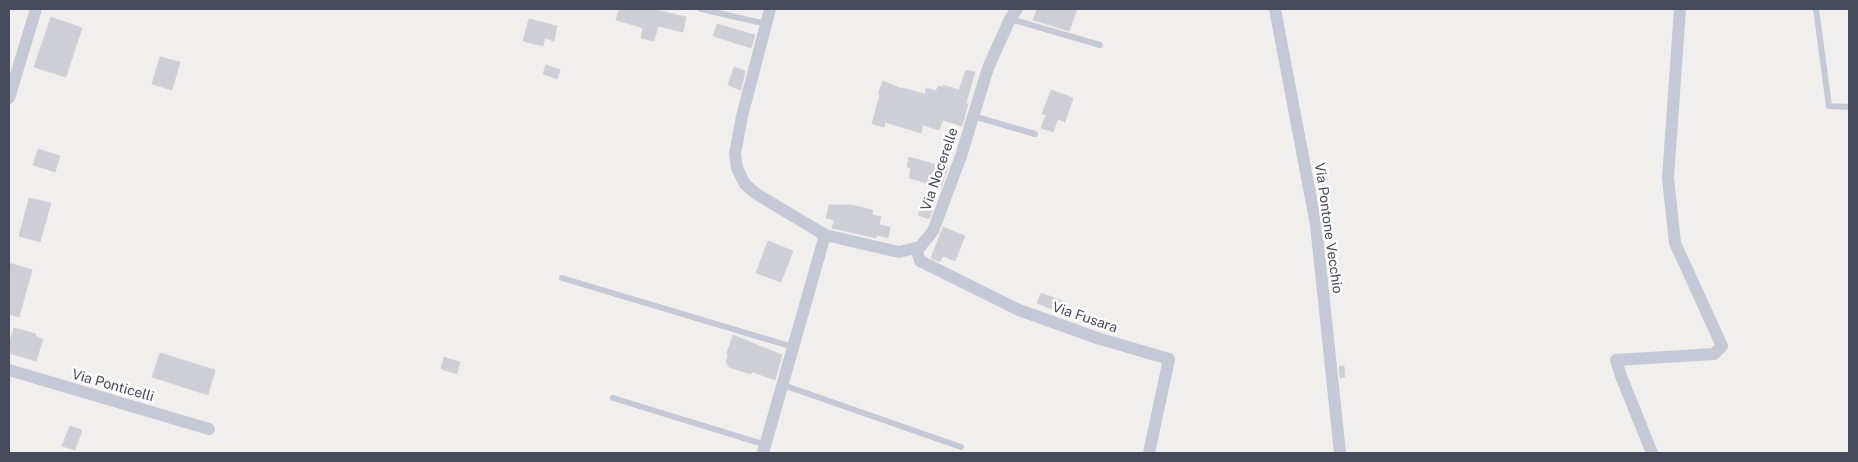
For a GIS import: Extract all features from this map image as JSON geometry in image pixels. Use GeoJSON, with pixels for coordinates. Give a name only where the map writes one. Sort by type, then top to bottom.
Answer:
{"type":"FeatureCollection","features":[{"type":"Feature","properties":{"kind":"street"},"geometry":{"type":"LineString","coordinates":[[9,98],[36,9]]}},
{"type":"Feature","properties":{"kind":"street"},"geometry":{"type":"LineString","coordinates":[[770,9],[742,116],[736,154],[737,168],[745,184],[755,194],[825,235],[899,252],[916,248]]}},
{"type":"Feature","properties":{"kind":"street","name":"Via Pontone Vecchio"},"geometry":{"type":"LineString","coordinates":[[1275,9],[1316,225],[1340,453]]}},
{"type":"Feature","properties":{"kind":"street"},"geometry":{"type":"LineString","coordinates":[[1652,453],[1616,360],[1714,354],[1722,346],[1675,243],[1668,178],[1680,9]]}},
{"type":"Feature","properties":{"kind":"street","name":"Via Nocerelle"},"geometry":{"type":"LineString","coordinates":[[916,248],[920,247],[933,231],[988,68],[1014,14]]}},
{"type":"Feature","properties":{"kind":"street"},"geometry":{"type":"LineString","coordinates":[[764,449],[825,235]]}},
{"type":"Feature","properties":{"kind":"street","name":"Via Fusara"},"geometry":{"type":"LineString","coordinates":[[916,248],[920,260],[1019,310],[1097,338],[1169,359],[1149,453]]}},
{"type":"Feature","properties":{"kind":"street","name":"Via Ponticelli"},"geometry":{"type":"LineString","coordinates":[[9,370],[209,429]]}},
{"type":"Feature","properties":{"kind":"lane"},"geometry":{"type":"LineString","coordinates":[[701,9],[766,24]]}},
{"type":"Feature","properties":{"kind":"lane"},"geometry":{"type":"LineString","coordinates":[[1816,9],[1828,106],[1849,107]]}},
{"type":"Feature","properties":{"kind":"lane"},"geometry":{"type":"LineString","coordinates":[[1014,14],[1100,45]]}},
{"type":"Feature","properties":{"kind":"lane"},"geometry":{"type":"LineString","coordinates":[[973,116],[1035,134]]}},
{"type":"Feature","properties":{"kind":"lane"},"geometry":{"type":"LineString","coordinates":[[562,278],[793,347]]}},
{"type":"Feature","properties":{"kind":"lane"},"geometry":{"type":"LineString","coordinates":[[783,385],[960,448]]}},
{"type":"Feature","properties":{"kind":"lane"},"geometry":{"type":"LineString","coordinates":[[613,398],[764,449]]}},
{"type":"Feature","properties":{"kind":"building"},"geometry":{"type":"Polygon","coordinates":[[[619,9],[652,9],[686,17],[683,32],[658,26],[654,41],[641,38],[643,28],[616,20],[619,9]]]}},
{"type":"Feature","properties":{"kind":"building"},"geometry":{"type":"Polygon","coordinates":[[[1037,9],[1077,9],[1069,31],[1033,20],[1037,9]]]}},
{"type":"Feature","properties":{"kind":"building"},"geometry":{"type":"Polygon","coordinates":[[[51,17],[82,28],[66,77],[34,67],[51,17]]]}},
{"type":"Feature","properties":{"kind":"building"},"geometry":{"type":"Polygon","coordinates":[[[529,19],[557,26],[554,41],[545,38],[543,46],[523,41],[529,19]]]}},
{"type":"Feature","properties":{"kind":"building"},"geometry":{"type":"Polygon","coordinates":[[[717,24],[755,35],[751,48],[713,36],[717,24]]]}},
{"type":"Feature","properties":{"kind":"building"},"geometry":{"type":"Polygon","coordinates":[[[160,57],[180,62],[172,90],[152,84],[160,57]]]}},
{"type":"Feature","properties":{"kind":"building"},"geometry":{"type":"Polygon","coordinates":[[[546,65],[560,70],[557,79],[543,74],[546,65]]]}},
{"type":"Feature","properties":{"kind":"building"},"geometry":{"type":"Polygon","coordinates":[[[734,67],[745,71],[741,90],[728,85],[734,67]]]}},
{"type":"Feature","properties":{"kind":"building"},"geometry":{"type":"Polygon","coordinates":[[[966,70],[975,72],[962,126],[943,120],[939,130],[923,125],[921,133],[885,122],[884,127],[872,124],[880,94],[878,94],[883,81],[902,89],[925,94],[926,88],[936,91],[938,86],[943,87],[943,85],[959,90],[966,70]]]}},
{"type":"Feature","properties":{"kind":"building"},"geometry":{"type":"Polygon","coordinates":[[[1051,90],[1073,98],[1065,122],[1058,119],[1053,132],[1041,128],[1046,115],[1042,114],[1051,90]]]}},
{"type":"Feature","properties":{"kind":"building"},"geometry":{"type":"Polygon","coordinates":[[[38,149],[60,156],[55,172],[33,165],[38,149]]]}},
{"type":"Feature","properties":{"kind":"building"},"geometry":{"type":"Polygon","coordinates":[[[909,157],[948,168],[941,187],[909,178],[911,168],[907,167],[909,157]]]}},
{"type":"Feature","properties":{"kind":"building"},"geometry":{"type":"Polygon","coordinates":[[[29,198],[51,203],[40,242],[19,236],[29,198]]]}},
{"type":"Feature","properties":{"kind":"building"},"geometry":{"type":"Polygon","coordinates":[[[925,201],[934,205],[929,219],[918,215],[925,201]]]}},
{"type":"Feature","properties":{"kind":"building"},"geometry":{"type":"Polygon","coordinates":[[[829,205],[851,205],[873,210],[872,215],[881,217],[879,225],[890,227],[888,238],[877,235],[876,238],[832,228],[834,220],[826,218],[829,205]]]}},
{"type":"Feature","properties":{"kind":"building"},"geometry":{"type":"Polygon","coordinates":[[[943,227],[965,236],[955,261],[943,256],[940,262],[931,258],[943,227]]]}},
{"type":"Feature","properties":{"kind":"building"},"geometry":{"type":"Polygon","coordinates":[[[768,241],[793,251],[781,282],[756,273],[768,241]]]}},
{"type":"Feature","properties":{"kind":"building"},"geometry":{"type":"Polygon","coordinates":[[[9,263],[32,270],[19,317],[9,314],[9,263]]]}},
{"type":"Feature","properties":{"kind":"building"},"geometry":{"type":"Polygon","coordinates":[[[1041,293],[1065,302],[1061,313],[1037,303],[1041,293]]]}},
{"type":"Feature","properties":{"kind":"building"},"geometry":{"type":"Polygon","coordinates":[[[14,328],[36,334],[35,336],[43,339],[36,361],[9,353],[9,344],[14,328]]]}},
{"type":"Feature","properties":{"kind":"building"},"geometry":{"type":"Polygon","coordinates":[[[733,335],[782,355],[775,380],[753,372],[750,374],[729,367],[726,362],[727,353],[733,335]]]}},
{"type":"Feature","properties":{"kind":"building"},"geometry":{"type":"Polygon","coordinates":[[[160,353],[215,370],[208,395],[152,377],[160,353]]]}},
{"type":"Feature","properties":{"kind":"building"},"geometry":{"type":"Polygon","coordinates":[[[444,357],[460,362],[457,374],[441,369],[444,357]]]}},
{"type":"Feature","properties":{"kind":"building"},"geometry":{"type":"Polygon","coordinates":[[[1339,366],[1344,366],[1345,377],[1340,378],[1339,366]]]}},
{"type":"Feature","properties":{"kind":"building"},"geometry":{"type":"Polygon","coordinates":[[[70,426],[82,430],[75,450],[62,446],[70,426]]]}}]}
